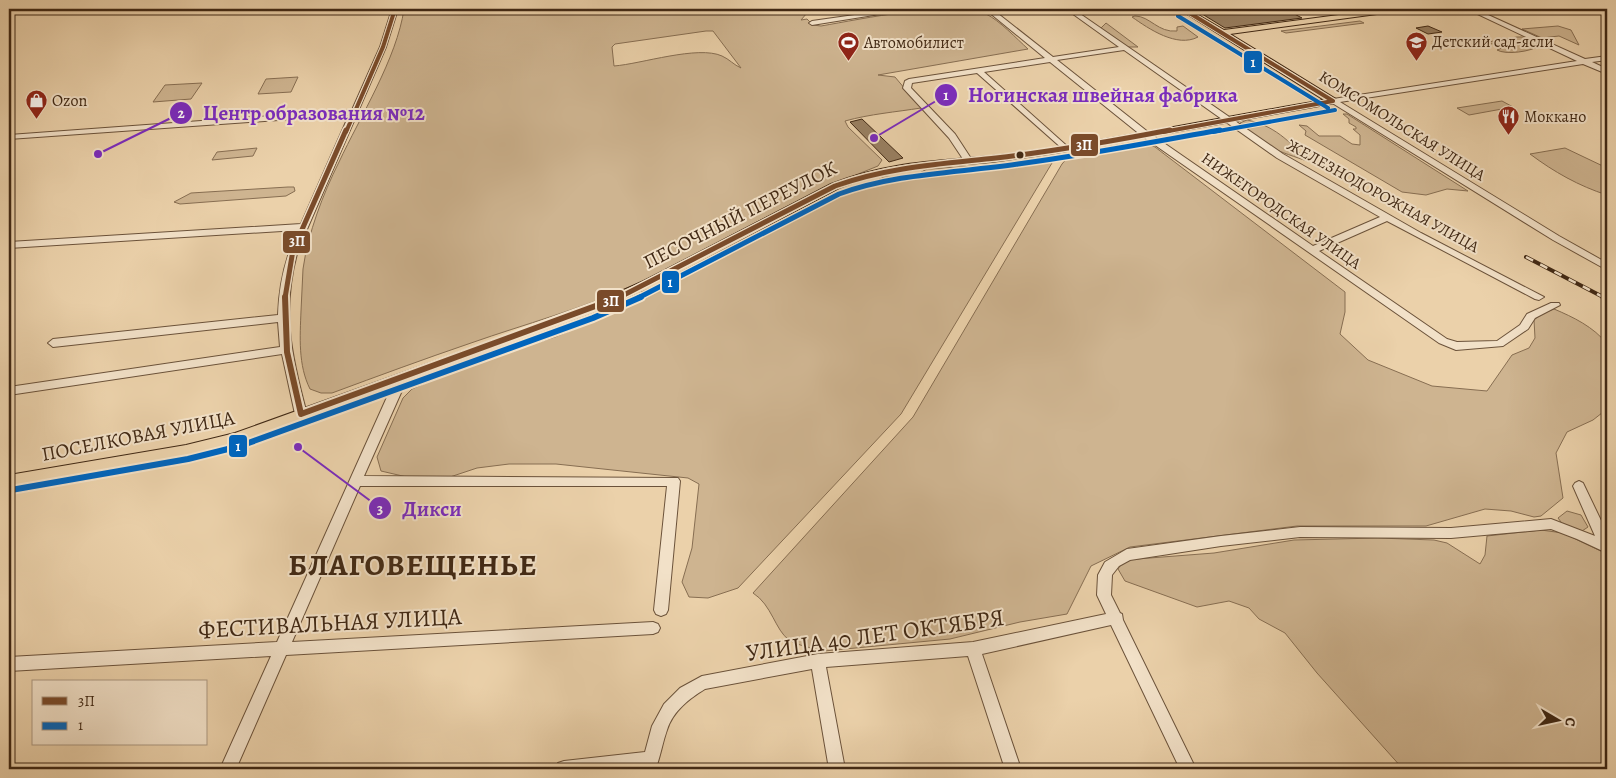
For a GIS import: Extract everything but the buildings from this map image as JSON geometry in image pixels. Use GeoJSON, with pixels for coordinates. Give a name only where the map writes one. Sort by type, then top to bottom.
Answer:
{"type":"FeatureCollection","features":[{"type":"Feature","properties":{"kind":"main road","name":"КОМСОМОЛЬСКАЯ УЛИЦА"},"geometry":{"type":"LineString","coordinates":[[1183,9],[1333,101]]}},
{"type":"Feature","properties":{"kind":"main road"},"geometry":{"type":"LineString","coordinates":[[1223,33],[1393,9]]}},
{"type":"Feature","properties":{"kind":"main road"},"geometry":{"type":"LineString","coordinates":[[1598,9],[1607,13]]}},
{"type":"Feature","properties":{"kind":"main road","name":"ПЕСОЧНЫЙ ПЕРЕУЛОК"},"geometry":{"type":"LineString","coordinates":[[301,414],[533,331],[623,296],[855,177],[905,165],[1015,156],[1333,101]]}},
{"type":"Feature","properties":{"kind":"main road","name":"ПОСЕЛКОВАЯ УЛИЦА"},"geometry":{"type":"LineString","coordinates":[[9,481],[215,444],[301,414]]}},
{"type":"Feature","properties":{"kind":"street"},"geometry":{"type":"LineString","coordinates":[[301,414],[285,350],[283,318],[286,271],[293,247],[304,227],[386,38],[395,9]]}},
{"type":"Feature","properties":{"kind":"street"},"geometry":{"type":"LineString","coordinates":[[812,23],[908,9]]}},
{"type":"Feature","properties":{"kind":"street","name":"НИЖЕГОРОДСКАЯ УЛИЦА"},"geometry":{"type":"LineString","coordinates":[[988,9],[1145,134],[1443,340],[1456,346],[1499,344],[1524,327],[1532,316],[1555,305]]}},
{"type":"Feature","properties":{"kind":"street","name":"ЖЕЛЕЗНОДОРОЖНАЯ УЛИЦА"},"geometry":{"type":"LineString","coordinates":[[1069,9],[1280,156],[1386,218],[1539,297]]}},
{"type":"Feature","properties":{"kind":"street"},"geometry":{"type":"LineString","coordinates":[[1470,9],[1607,72]]}},
{"type":"Feature","properties":{"kind":"street"},"geometry":{"type":"LineString","coordinates":[[968,160],[952,136],[907,88],[907,83],[912,80],[1048,58],[1124,48]]}},
{"type":"Feature","properties":{"kind":"street"},"geometry":{"type":"LineString","coordinates":[[1333,101],[1607,58]]}},
{"type":"Feature","properties":{"kind":"street"},"geometry":{"type":"LineString","coordinates":[[978,70],[1065,148]]}},
{"type":"Feature","properties":{"kind":"street","name":"КОМСОМОЛЬСКАЯ УЛИЦА"},"geometry":{"type":"LineString","coordinates":[[1333,101],[1607,267]]}},
{"type":"Feature","properties":{"kind":"street"},"geometry":{"type":"LineString","coordinates":[[9,138],[354,112]]}},
{"type":"Feature","properties":{"kind":"street"},"geometry":{"type":"LineString","coordinates":[[1313,250],[1386,218]]}},
{"type":"Feature","properties":{"kind":"street"},"geometry":{"type":"LineString","coordinates":[[9,245],[304,227]]}},
{"type":"Feature","properties":{"kind":"street"},"geometry":{"type":"LineString","coordinates":[[53,343],[283,318]]}},
{"type":"Feature","properties":{"kind":"street"},"geometry":{"type":"LineString","coordinates":[[9,391],[285,350]]}},
{"type":"Feature","properties":{"kind":"street"},"geometry":{"type":"LineString","coordinates":[[228,769],[402,377]]}},
{"type":"Feature","properties":{"kind":"street"},"geometry":{"type":"LineString","coordinates":[[356,481],[674,481],[662,610]]}},
{"type":"Feature","properties":{"kind":"street"},"geometry":{"type":"LineString","coordinates":[[1579,486],[1607,547]]}},
{"type":"Feature","properties":{"kind":"street"},"geometry":{"type":"LineString","coordinates":[[1188,769],[1117,618],[1104,595],[1103,582],[1106,569],[1115,561],[1128,555],[1221,541],[1300,532],[1451,533],[1550,524],[1582,535],[1607,547]]}},
{"type":"Feature","properties":{"kind":"street","name":"УЛИЦА 40 ЛЕТ ОКТЯБРЯ"},"geometry":{"type":"LineString","coordinates":[[564,769],[652,764],[660,726],[669,709],[684,693],[702,683],[818,661],[973,649],[1117,618]]}},
{"type":"Feature","properties":{"kind":"street","name":"ФЕСТИВАЛЬНАЯ УЛИЦА"},"geometry":{"type":"LineString","coordinates":[[9,664],[653,628]]}},
{"type":"Feature","properties":{"kind":"street"},"geometry":{"type":"LineString","coordinates":[[973,649],[1013,769]]}},
{"type":"Feature","properties":{"kind":"street"},"geometry":{"type":"LineString","coordinates":[[818,661],[837,769]]}},
{"type":"Feature","properties":{"kind":"shaded area"},"geometry":{"type":"Polygon","coordinates":[[[404,9],[804,9],[807,13],[801,20],[807,19],[813,25],[821,26],[882,15],[951,9],[970,10],[986,14],[1002,25],[1028,49],[878,75],[895,77],[921,108],[845,121],[848,127],[882,160],[878,166],[816,193],[614,294],[332,393],[321,393],[310,389],[303,370],[300,341],[305,255],[312,228],[327,187],[377,87],[400,28],[404,9]],[[713,31],[615,44],[612,47],[614,66],[684,54],[712,53],[722,56],[741,68],[713,31]]]}},
{"type":"Feature","properties":{"kind":"shaded area"},"geometry":{"type":"Polygon","coordinates":[[[1132,17],[1145,19],[1165,30],[1177,31],[1177,27],[1183,26],[1198,37],[1190,40],[1172,39],[1155,32],[1132,17]]]}},
{"type":"Feature","properties":{"kind":"shaded area"},"geometry":{"type":"Polygon","coordinates":[[[1360,21],[1364,23],[1286,33],[1281,31],[1360,21]]]}},
{"type":"Feature","properties":{"kind":"shaded area"},"geometry":{"type":"Polygon","coordinates":[[[1106,23],[1138,47],[1126,47],[1100,29],[1106,23]]]}},
{"type":"Feature","properties":{"kind":"shaded area"},"geometry":{"type":"Polygon","coordinates":[[[1558,26],[1571,30],[1579,45],[1559,36],[1542,38],[1522,29],[1558,26]]]}},
{"type":"Feature","properties":{"kind":"shaded area"},"geometry":{"type":"Polygon","coordinates":[[[1525,37],[1540,45],[1525,51],[1501,52],[1497,50],[1514,43],[1487,44],[1488,42],[1525,37]]]}},
{"type":"Feature","properties":{"kind":"shaded area"},"geometry":{"type":"Polygon","coordinates":[[[298,77],[291,92],[258,94],[266,79],[298,77]]]}},
{"type":"Feature","properties":{"kind":"shaded area"},"geometry":{"type":"Polygon","coordinates":[[[202,83],[191,99],[153,102],[165,85],[202,83]]]}},
{"type":"Feature","properties":{"kind":"shaded area"},"geometry":{"type":"Polygon","coordinates":[[[1502,101],[1513,107],[1469,115],[1457,108],[1502,101]]]}},
{"type":"Feature","properties":{"kind":"shaded area"},"geometry":{"type":"Polygon","coordinates":[[[1343,114],[1347,114],[1468,191],[1447,189],[1426,195],[1402,192],[1305,135],[1306,131],[1299,125],[1307,126],[1319,136],[1340,136],[1352,144],[1360,145],[1360,135],[1353,129],[1356,129],[1356,127],[1349,123],[1349,119],[1343,114]]]}},
{"type":"Feature","properties":{"kind":"shaded area"},"geometry":{"type":"Polygon","coordinates":[[[1247,120],[1273,130],[1294,147],[1307,161],[1270,147],[1253,137],[1240,123],[1247,120]]]}},
{"type":"Feature","properties":{"kind":"shaded area"},"geometry":{"type":"Polygon","coordinates":[[[1135,142],[1146,143],[1155,147],[1345,292],[1345,312],[1340,334],[1368,360],[1432,386],[1487,391],[1512,355],[1529,348],[1535,338],[1534,320],[1541,314],[1554,309],[1576,319],[1596,332],[1607,344],[1607,409],[1593,420],[1567,432],[1556,453],[1563,498],[1541,516],[1534,517],[1511,511],[1485,509],[1426,526],[1297,526],[1130,547],[1091,566],[1067,614],[1020,622],[950,639],[824,651],[789,640],[780,630],[765,604],[753,593],[913,417],[1062,164],[1069,156],[1077,152],[1135,142]]]}},
{"type":"Feature","properties":{"kind":"shaded area"},"geometry":{"type":"Polygon","coordinates":[[[257,148],[253,156],[212,160],[217,152],[257,148]]]}},
{"type":"Feature","properties":{"kind":"shaded area"},"geometry":{"type":"Polygon","coordinates":[[[1565,148],[1607,168],[1607,195],[1567,178],[1530,154],[1565,148]]]}},
{"type":"Feature","properties":{"kind":"shaded area"},"geometry":{"type":"Polygon","coordinates":[[[1050,156],[1055,158],[901,414],[738,588],[708,598],[689,597],[682,582],[692,548],[699,484],[688,478],[556,464],[509,464],[477,468],[441,480],[424,481],[381,471],[377,457],[403,398],[412,389],[473,362],[555,337],[624,308],[760,234],[884,177],[912,177],[927,169],[1006,164],[1050,156]]]}},
{"type":"Feature","properties":{"kind":"shaded area"},"geometry":{"type":"Polygon","coordinates":[[[294,187],[295,191],[286,196],[180,204],[174,202],[191,193],[294,187]]]}},
{"type":"Feature","properties":{"kind":"shaded area"},"geometry":{"type":"Polygon","coordinates":[[[1567,511],[1581,515],[1588,527],[1582,531],[1564,526],[1558,518],[1567,511]]]}},
{"type":"Feature","properties":{"kind":"shaded area"},"geometry":{"type":"Polygon","coordinates":[[[1541,530],[1563,533],[1607,554],[1607,769],[1403,769],[1317,673],[1285,633],[1259,619],[1249,608],[1229,601],[1197,607],[1125,581],[1118,569],[1124,560],[1214,553],[1294,540],[1378,538],[1434,540],[1447,543],[1480,564],[1485,555],[1487,536],[1541,530]]]}},
{"type":"Feature","properties":{"kind":"railway"},"geometry":{"type":"LineString","coordinates":[[1526,257],[1605,298]]}},
{"type":"Feature","properties":{"kind":"transit line","name":"3П"},"geometry":{"type":"LineString","coordinates":[[395,9],[383,47],[293,250],[285,292],[284,313],[287,352],[301,414],[614,300],[835,186],[859,178],[904,167],[995,158],[1059,149],[1333,101]]}},
{"type":"Feature","properties":{"kind":"transit line","name":"3П"},"geometry":{"type":"LineString","coordinates":[[1183,9],[1333,101]]}},
{"type":"Feature","properties":{"kind":"transit line","name":"1"},"geometry":{"type":"LineString","coordinates":[[1178,16],[1328,108]]}},
{"type":"Feature","properties":{"kind":"transit line","name":"1"},"geometry":{"type":"LineString","coordinates":[[11,490],[188,459],[240,446],[593,318],[652,292],[839,194],[862,186],[907,176],[997,167],[1060,158],[1335,110]]}},
{"type":"Feature","properties":{"kind":"place","name":"Детский сад-ясли"},"geometry":{"type":"Point","coordinates":[1416,61]}},
{"type":"Feature","properties":{"kind":"place","name":"Автомобилист"},"geometry":{"type":"Point","coordinates":[848,62]}},
{"type":"Feature","properties":{"kind":"place","name":"Ozon"},"geometry":{"type":"Point","coordinates":[36,120]}},
{"type":"Feature","properties":{"kind":"place","name":"Моккано"},"geometry":{"type":"Point","coordinates":[1508,136]}},
{"type":"Feature","properties":{"kind":"place","name":"Ногинская швейная фабрика"},"geometry":{"type":"Point","coordinates":[874,138]}},
{"type":"Feature","properties":{"kind":"place","name":"Центр образования №12"},"geometry":{"type":"Point","coordinates":[98,154]}},
{"type":"Feature","properties":{"kind":"place","name":"Дикси"},"geometry":{"type":"Point","coordinates":[298,447]}},
{"type":"Feature","properties":{"kind":"district","name":"БЛАГОВЕЩЕНЬЕ"},"geometry":{"type":"Point","coordinates":[413,565]}}]}
